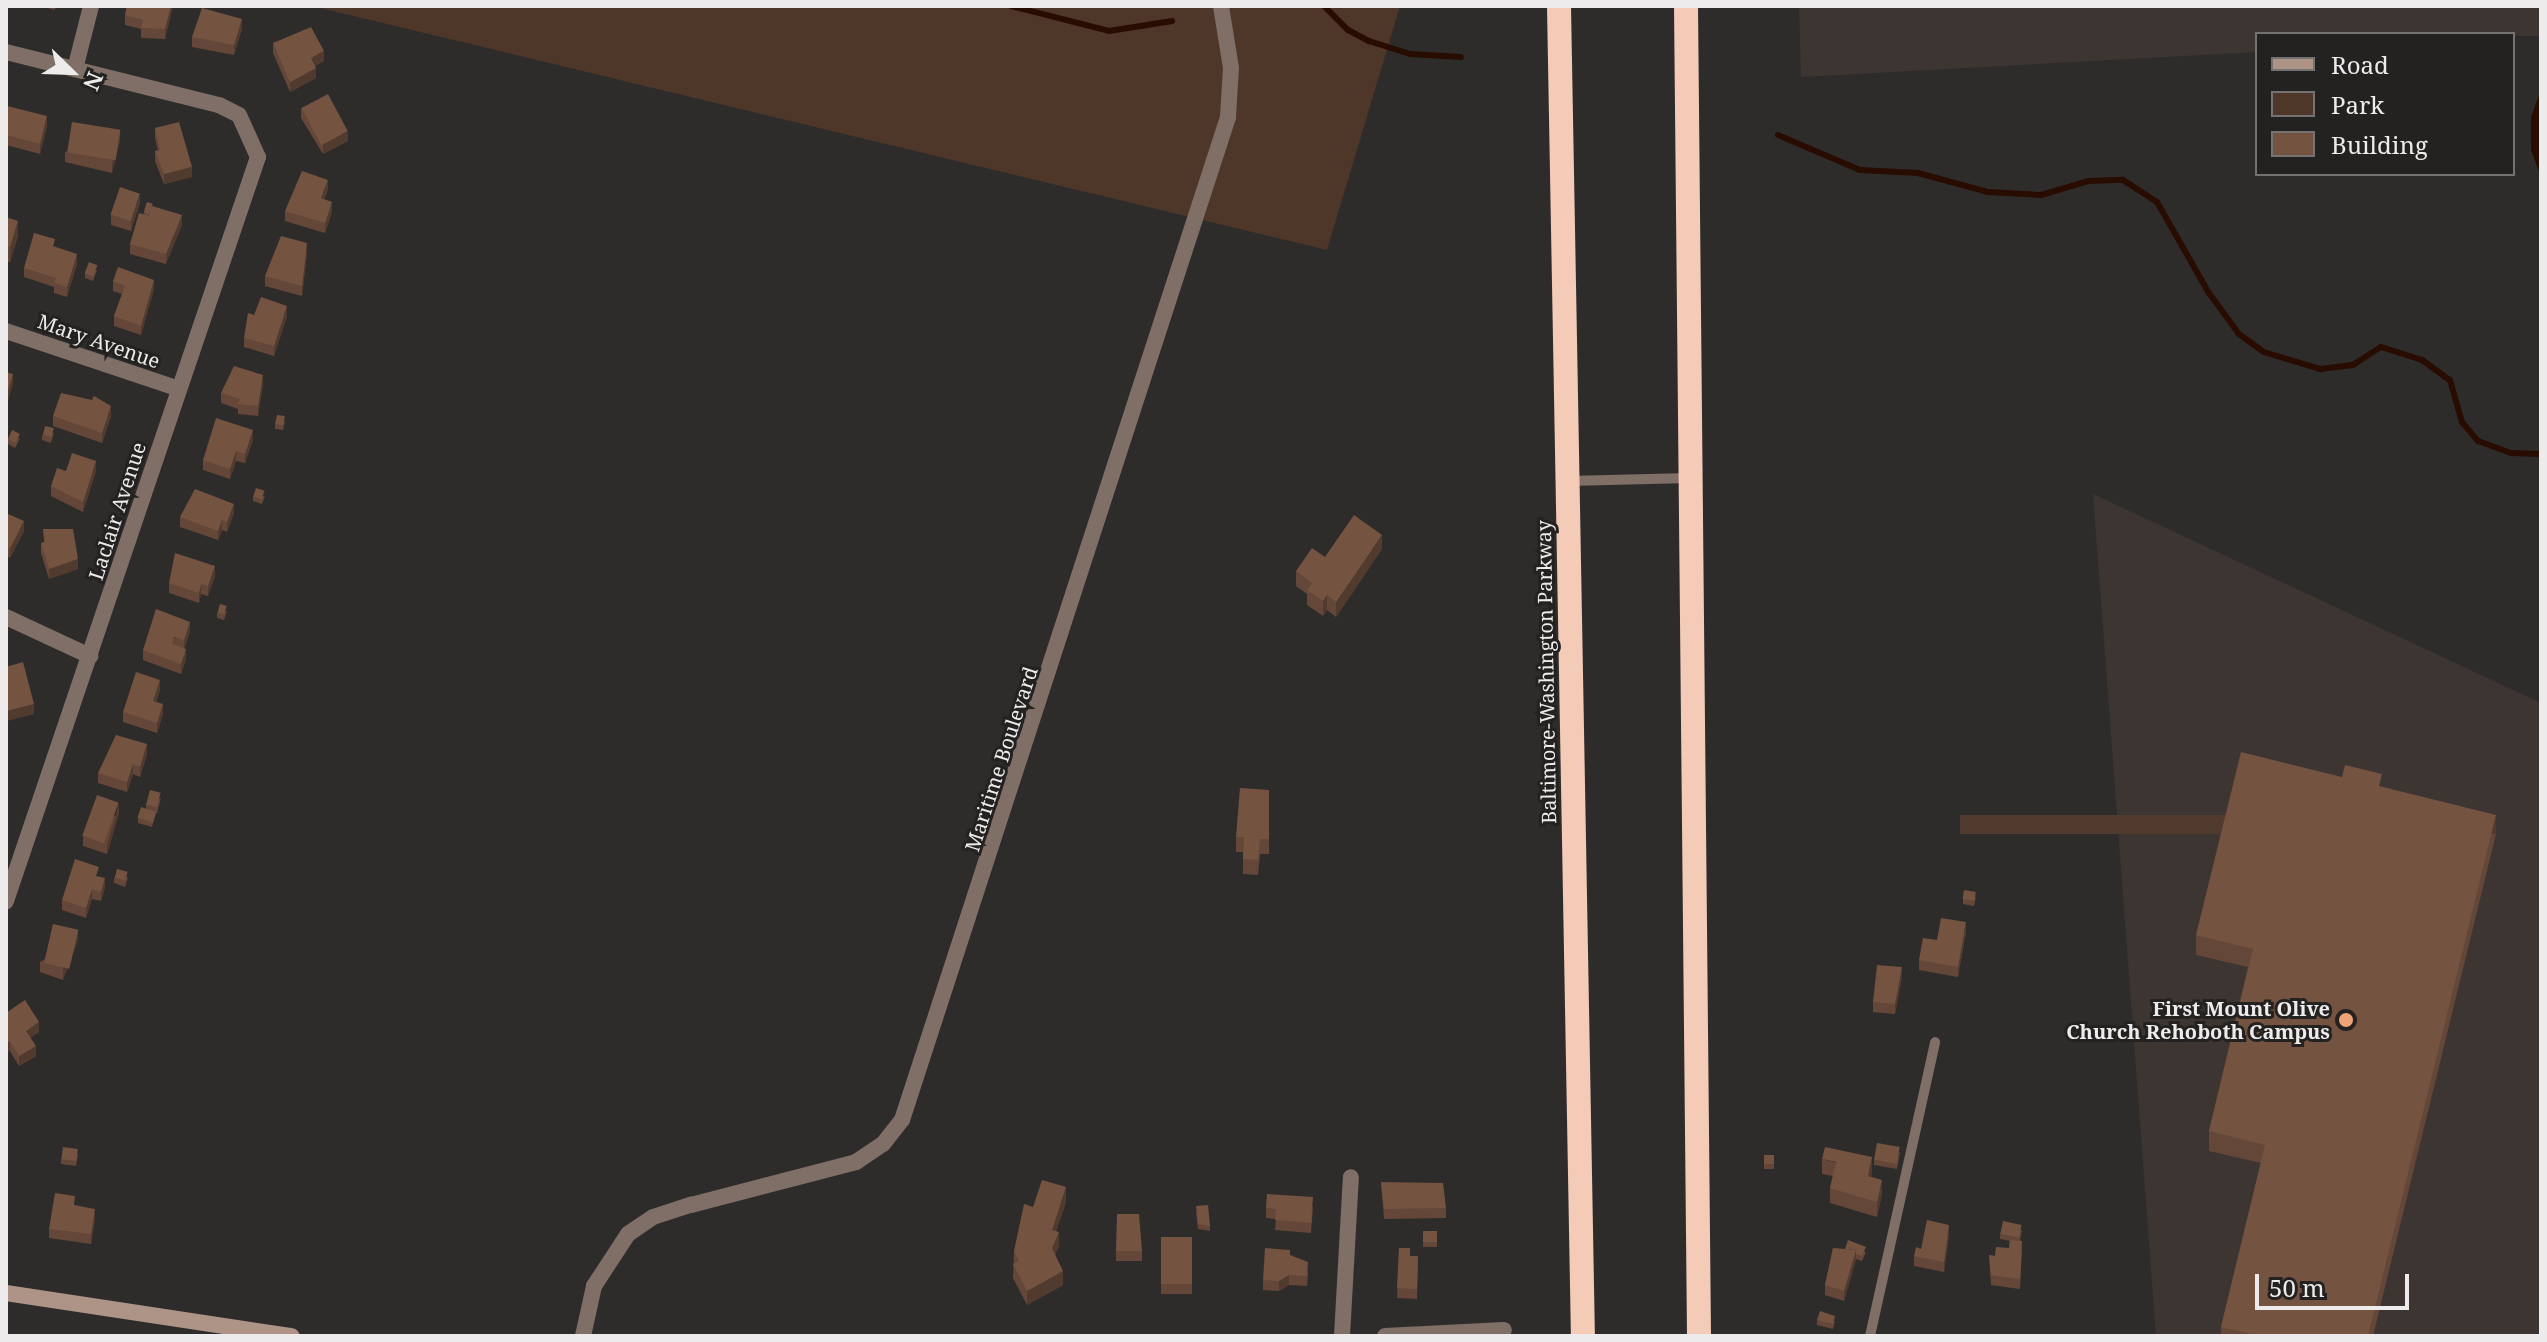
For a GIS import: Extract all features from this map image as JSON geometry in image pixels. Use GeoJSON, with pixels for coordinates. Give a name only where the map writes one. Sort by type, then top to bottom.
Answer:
{"type":"FeatureCollection","features":[{"type":"Feature","properties":{"kind":"highway","name":"Baltimore-Washington Parkway"},"geometry":{"type":"LineString","coordinates":[[1559,6],[1583,1336]]}},
{"type":"Feature","properties":{"kind":"highway"},"geometry":{"type":"LineString","coordinates":[[1686,6],[1699,1336]]}},
{"type":"Feature","properties":{"kind":"street"},"geometry":{"type":"LineString","coordinates":[[6,52],[75,69],[91,6]]}},
{"type":"Feature","properties":{"kind":"street","name":"Maritime Boulevard"},"geometry":{"type":"LineString","coordinates":[[583,1336],[594,1286],[628,1234],[653,1217],[856,1162],[883,1144],[902,1120],[1228,117],[1231,68],[1221,6]]}},
{"type":"Feature","properties":{"kind":"street","name":"Laclair Avenue"},"geometry":{"type":"LineString","coordinates":[[6,901],[258,157],[251,133],[239,115],[219,105],[75,69]]}},
{"type":"Feature","properties":{"kind":"street","name":"Mary Avenue"},"geometry":{"type":"LineString","coordinates":[[6,331],[179,389]]}},
{"type":"Feature","properties":{"kind":"street"},"geometry":{"type":"LineString","coordinates":[[6,617],[90,656]]}},
{"type":"Feature","properties":{"kind":"street"},"geometry":{"type":"LineString","coordinates":[[1342,1336],[1351,1177]]}},
{"type":"Feature","properties":{"kind":"street"},"geometry":{"type":"LineString","coordinates":[[6,1293],[292,1336]]}},
{"type":"Feature","properties":{"kind":"street"},"geometry":{"type":"LineString","coordinates":[[1385,1336],[1504,1330]]}},
{"type":"Feature","properties":{"kind":"lane"},"geometry":{"type":"LineString","coordinates":[[1566,481],[1690,478]]}},
{"type":"Feature","properties":{"kind":"lane"},"geometry":{"type":"LineString","coordinates":[[1870,1336],[1935,1042]]}},
{"type":"Feature","properties":{"kind":"shaded area"},"geometry":{"type":"Polygon","coordinates":[[[1799,6],[2541,6],[2541,36],[2515,36],[2515,32],[2255,32],[2255,52],[1801,77],[1799,6]]]}},
{"type":"Feature","properties":{"kind":"shaded area"},"geometry":{"type":"Polygon","coordinates":[[[2541,90],[2541,177],[2531,150],[2531,117],[2541,90]]]}},
{"type":"Feature","properties":{"kind":"shaded area"},"geometry":{"type":"Polygon","coordinates":[[[2093,494],[2541,703],[2541,1336],[2156,1336],[2093,494]]]}},
{"type":"Feature","properties":{"kind":"green space"},"geometry":{"type":"Polygon","coordinates":[[[312,6],[1400,6],[1327,250],[312,6]]]}},
{"type":"Feature","properties":{"kind":"building"},"geometry":{"type":"Polygon","coordinates":[[[127,6],[171,6],[165,29],[141,28],[143,20],[125,15],[127,6]]]}},
{"type":"Feature","properties":{"kind":"building"},"geometry":{"type":"Polygon","coordinates":[[[202,8],[242,19],[234,45],[192,37],[202,8]]]}},
{"type":"Feature","properties":{"kind":"building"},"geometry":{"type":"Polygon","coordinates":[[[311,27],[324,51],[311,58],[316,68],[290,82],[273,43],[311,27]]]}},
{"type":"Feature","properties":{"kind":"building"},"geometry":{"type":"Polygon","coordinates":[[[328,94],[348,131],[321,145],[302,108],[328,94]]]}},
{"type":"Feature","properties":{"kind":"building"},"geometry":{"type":"Polygon","coordinates":[[[7,106],[47,116],[40,144],[6,135],[7,106]]]}},
{"type":"Feature","properties":{"kind":"building"},"geometry":{"type":"Polygon","coordinates":[[[72,122],[120,130],[116,160],[67,153],[72,122]]]}},
{"type":"Feature","properties":{"kind":"building"},"geometry":{"type":"Polygon","coordinates":[[[179,122],[192,167],[164,174],[155,151],[160,150],[155,128],[179,122]]]}},
{"type":"Feature","properties":{"kind":"building"},"geometry":{"type":"Polygon","coordinates":[[[302,171],[328,180],[321,198],[332,202],[325,223],[285,211],[302,171]]]}},
{"type":"Feature","properties":{"kind":"building"},"geometry":{"type":"Polygon","coordinates":[[[120,187],[140,194],[130,221],[111,214],[120,187]]]}},
{"type":"Feature","properties":{"kind":"building"},"geometry":{"type":"Polygon","coordinates":[[[147,202],[153,204],[149,214],[144,212],[147,202]]]}},
{"type":"Feature","properties":{"kind":"building"},"geometry":{"type":"Polygon","coordinates":[[[152,206],[182,215],[166,254],[130,244],[139,213],[149,216],[152,206]]]}},
{"type":"Feature","properties":{"kind":"building"},"geometry":{"type":"Polygon","coordinates":[[[6,217],[18,221],[10,247],[6,246],[6,217]]]}},
{"type":"Feature","properties":{"kind":"building"},"geometry":{"type":"Polygon","coordinates":[[[34,233],[55,239],[53,246],[77,254],[67,287],[54,283],[56,278],[24,268],[34,233]]]}},
{"type":"Feature","properties":{"kind":"building"},"geometry":{"type":"Polygon","coordinates":[[[281,236],[307,243],[302,286],[265,276],[281,236]]]}},
{"type":"Feature","properties":{"kind":"building"},"geometry":{"type":"Polygon","coordinates":[[[89,262],[97,265],[93,276],[85,273],[89,262]]]}},
{"type":"Feature","properties":{"kind":"building"},"geometry":{"type":"Polygon","coordinates":[[[118,267],[154,280],[141,326],[114,316],[125,286],[113,281],[118,267]]]}},
{"type":"Feature","properties":{"kind":"building"},"geometry":{"type":"Polygon","coordinates":[[[261,297],[287,306],[274,346],[244,338],[248,313],[254,315],[261,297]]]}},
{"type":"Feature","properties":{"kind":"building"},"geometry":{"type":"Polygon","coordinates":[[[234,366],[263,375],[258,406],[238,404],[240,399],[221,393],[234,366]]]}},
{"type":"Feature","properties":{"kind":"building"},"geometry":{"type":"Polygon","coordinates":[[[6,372],[13,374],[6,398],[6,372]]]}},
{"type":"Feature","properties":{"kind":"building"},"geometry":{"type":"Polygon","coordinates":[[[61,393],[92,400],[94,396],[111,406],[102,433],[53,416],[61,393]]]}},
{"type":"Feature","properties":{"kind":"building"},"geometry":{"type":"Polygon","coordinates":[[[277,415],[285,416],[283,425],[275,424],[277,415]]]}},
{"type":"Feature","properties":{"kind":"building"},"geometry":{"type":"Polygon","coordinates":[[[216,418],[253,430],[245,454],[236,451],[230,469],[203,460],[216,418]]]}},
{"type":"Feature","properties":{"kind":"building"},"geometry":{"type":"Polygon","coordinates":[[[45,426],[54,428],[52,437],[43,435],[45,426]]]}},
{"type":"Feature","properties":{"kind":"building"},"geometry":{"type":"Polygon","coordinates":[[[12,430],[20,434],[15,443],[8,439],[12,430]]]}},
{"type":"Feature","properties":{"kind":"building"},"geometry":{"type":"Polygon","coordinates":[[[72,453],[96,461],[83,502],[51,486],[57,468],[66,471],[72,453]]]}},
{"type":"Feature","properties":{"kind":"building"},"geometry":{"type":"Polygon","coordinates":[[[256,488],[265,491],[262,499],[253,497],[256,488]]]}},
{"type":"Feature","properties":{"kind":"building"},"geometry":{"type":"Polygon","coordinates":[[[195,489],[234,504],[227,522],[222,520],[218,531],[180,517],[195,489]]]}},
{"type":"Feature","properties":{"kind":"building"},"geometry":{"type":"Polygon","coordinates":[[[6,513],[24,521],[10,548],[6,546],[6,513]]]}},
{"type":"Feature","properties":{"kind":"building"},"geometry":{"type":"Polygon","coordinates":[[[1354,515],[1382,535],[1336,602],[1327,595],[1323,601],[1307,590],[1312,583],[1296,571],[1312,548],[1325,557],[1354,515]]]}},
{"type":"Feature","properties":{"kind":"building"},"geometry":{"type":"Polygon","coordinates":[[[43,529],[73,529],[78,559],[49,569],[41,543],[45,542],[43,529]]]}},
{"type":"Feature","properties":{"kind":"building"},"geometry":{"type":"Polygon","coordinates":[[[175,553],[215,566],[208,586],[201,584],[199,593],[169,583],[175,553]]]}},
{"type":"Feature","properties":{"kind":"building"},"geometry":{"type":"Polygon","coordinates":[[[220,604],[227,606],[224,615],[218,613],[220,604]]]}},
{"type":"Feature","properties":{"kind":"building"},"geometry":{"type":"Polygon","coordinates":[[[156,609],[190,622],[184,640],[174,637],[172,644],[186,649],[181,664],[143,650],[156,609]]]}},
{"type":"Feature","properties":{"kind":"building"},"geometry":{"type":"Polygon","coordinates":[[[23,662],[34,704],[7,711],[6,667],[23,662]]]}},
{"type":"Feature","properties":{"kind":"building"},"geometry":{"type":"Polygon","coordinates":[[[136,672],[160,680],[153,701],[163,704],[157,723],[123,712],[136,672]]]}},
{"type":"Feature","properties":{"kind":"building"},"geometry":{"type":"Polygon","coordinates":[[[116,735],[147,744],[140,767],[133,764],[127,782],[98,773],[116,735]]]}},
{"type":"Feature","properties":{"kind":"building","name":"First Mount Olive Church Rehoboth Campus"},"geometry":{"type":"Polygon","coordinates":[[[2241,752],[2342,777],[2345,765],[2382,774],[2379,786],[2496,815],[2368,1336],[2260,1336],[2221,1327],[2265,1145],[2209,1131],[2253,949],[2196,935],[2241,752]]]}},
{"type":"Feature","properties":{"kind":"building"},"geometry":{"type":"Polygon","coordinates":[[[1240,788],[1269,790],[1269,839],[1260,839],[1258,860],[1243,859],[1244,837],[1236,837],[1240,788]]]}},
{"type":"Feature","properties":{"kind":"building"},"geometry":{"type":"Polygon","coordinates":[[[150,790],[161,793],[157,807],[146,804],[150,790]]]}},
{"type":"Feature","properties":{"kind":"building"},"geometry":{"type":"Polygon","coordinates":[[[97,795],[119,803],[104,843],[82,835],[97,795]]]}},
{"type":"Feature","properties":{"kind":"building"},"geometry":{"type":"Polygon","coordinates":[[[141,807],[156,812],[153,822],[138,817],[141,807]]]}},
{"type":"Feature","properties":{"kind":"building"},"geometry":{"type":"Polygon","coordinates":[[[75,859],[99,867],[96,876],[105,878],[101,892],[92,889],[86,908],[62,900],[75,859]]]}},
{"type":"Feature","properties":{"kind":"building"},"geometry":{"type":"Polygon","coordinates":[[[117,869],[128,872],[125,881],[115,878],[117,869]]]}},
{"type":"Feature","properties":{"kind":"building"},"geometry":{"type":"Polygon","coordinates":[[[1964,890],[1976,892],[1974,901],[1963,899],[1964,890]]]}},
{"type":"Feature","properties":{"kind":"building"},"geometry":{"type":"Polygon","coordinates":[[[1941,918],[1966,922],[1958,967],[1919,960],[1923,938],[1937,940],[1941,918]]]}},
{"type":"Feature","properties":{"kind":"building"},"geometry":{"type":"Polygon","coordinates":[[[53,924],[78,930],[69,969],[44,963],[53,924]]]}},
{"type":"Feature","properties":{"kind":"building"},"geometry":{"type":"Polygon","coordinates":[[[1877,965],[1902,967],[1895,1004],[1873,1002],[1877,965]]]}},
{"type":"Feature","properties":{"kind":"building"},"geometry":{"type":"Polygon","coordinates":[[[25,1000],[39,1022],[26,1031],[36,1046],[19,1056],[10,1041],[6,1044],[6,1013],[25,1000]]]}},
{"type":"Feature","properties":{"kind":"building"},"geometry":{"type":"Polygon","coordinates":[[[1877,1143],[1900,1147],[1897,1164],[1874,1160],[1877,1143]]]}},
{"type":"Feature","properties":{"kind":"building"},"geometry":{"type":"Polygon","coordinates":[[[63,1147],[78,1149],[76,1161],[61,1159],[63,1147]]]}},
{"type":"Feature","properties":{"kind":"building"},"geometry":{"type":"Polygon","coordinates":[[[1825,1147],[1872,1157],[1868,1176],[1882,1180],[1877,1202],[1830,1188],[1836,1162],[1822,1159],[1825,1147]]]}},
{"type":"Feature","properties":{"kind":"building"},"geometry":{"type":"Polygon","coordinates":[[[1764,1155],[1774,1155],[1774,1164],[1764,1164],[1764,1155]]]}},
{"type":"Feature","properties":{"kind":"building"},"geometry":{"type":"Polygon","coordinates":[[[1042,1180],[1066,1187],[1052,1230],[1059,1232],[1052,1248],[1063,1271],[1027,1291],[1013,1264],[1019,1261],[1014,1251],[1024,1204],[1033,1207],[1042,1180]]]}},
{"type":"Feature","properties":{"kind":"building"},"geometry":{"type":"Polygon","coordinates":[[[1381,1182],[1443,1183],[1446,1208],[1384,1209],[1381,1182]]]}},
{"type":"Feature","properties":{"kind":"building"},"geometry":{"type":"Polygon","coordinates":[[[55,1193],[75,1196],[74,1205],[95,1209],[91,1234],[49,1229],[55,1193]]]}},
{"type":"Feature","properties":{"kind":"building"},"geometry":{"type":"Polygon","coordinates":[[[1267,1194],[1313,1197],[1311,1223],[1275,1220],[1276,1209],[1266,1208],[1267,1194]]]}},
{"type":"Feature","properties":{"kind":"building"},"geometry":{"type":"Polygon","coordinates":[[[1208,1205],[1210,1226],[1198,1224],[1196,1206],[1208,1205]]]}},
{"type":"Feature","properties":{"kind":"building"},"geometry":{"type":"Polygon","coordinates":[[[1117,1214],[1139,1214],[1142,1251],[1116,1251],[1117,1214]]]}},
{"type":"Feature","properties":{"kind":"building"},"geometry":{"type":"Polygon","coordinates":[[[1927,1220],[1949,1225],[1944,1262],[1914,1256],[1916,1247],[1921,1249],[1927,1220]]]}},
{"type":"Feature","properties":{"kind":"building"},"geometry":{"type":"Polygon","coordinates":[[[2003,1221],[2022,1225],[2019,1238],[2000,1234],[2003,1221]]]}},
{"type":"Feature","properties":{"kind":"building"},"geometry":{"type":"Polygon","coordinates":[[[1423,1231],[1437,1231],[1437,1242],[1423,1242],[1423,1231]]]}},
{"type":"Feature","properties":{"kind":"building"},"geometry":{"type":"Polygon","coordinates":[[[1161,1237],[1192,1237],[1192,1284],[1161,1284],[1161,1237]]]}},
{"type":"Feature","properties":{"kind":"building"},"geometry":{"type":"Polygon","coordinates":[[[1848,1240],[1866,1247],[1862,1256],[1856,1254],[1856,1250],[1845,1249],[1848,1240]]]}},
{"type":"Feature","properties":{"kind":"building"},"geometry":{"type":"Polygon","coordinates":[[[2010,1240],[2022,1241],[2020,1279],[1991,1275],[1989,1255],[1995,1256],[1996,1247],[2009,1248],[2010,1240]]]}},
{"type":"Feature","properties":{"kind":"building"},"geometry":{"type":"Polygon","coordinates":[[[1265,1248],[1290,1250],[1290,1255],[1308,1262],[1307,1276],[1289,1275],[1279,1281],[1263,1280],[1265,1248]]]}},
{"type":"Feature","properties":{"kind":"building"},"geometry":{"type":"Polygon","coordinates":[[[1399,1248],[1410,1248],[1410,1256],[1418,1256],[1417,1289],[1397,1288],[1399,1248]]]}},
{"type":"Feature","properties":{"kind":"building"},"geometry":{"type":"Polygon","coordinates":[[[1833,1248],[1856,1250],[1844,1291],[1825,1285],[1833,1248]]]}},
{"type":"Feature","properties":{"kind":"building"},"geometry":{"type":"Polygon","coordinates":[[[1820,1311],[1835,1316],[1833,1324],[1817,1320],[1820,1311]]]}},
{"type":"Feature","properties":{"kind":"waterway"},"geometry":{"type":"LineString","coordinates":[[1011,6],[1109,31],[1172,21]]}},
{"type":"Feature","properties":{"kind":"waterway"},"geometry":{"type":"LineString","coordinates":[[1324,6],[1348,30],[1369,41],[1410,54],[1461,57]]}},
{"type":"Feature","properties":{"kind":"waterway"},"geometry":{"type":"LineString","coordinates":[[1778,135],[1860,170],[1918,173],[1988,192],[2041,195],[2089,181],[2123,180],[2157,202],[2209,293],[2239,334],[2264,352],[2320,369],[2353,365],[2381,347],[2422,360],[2450,380],[2462,422],[2478,441],[2511,453],[2541,454]]}},
{"type":"Feature","properties":{"kind":"place","name":"First Mount Olive Church Rehoboth Campus"},"geometry":{"type":"Point","coordinates":[2346,1020]}}]}
